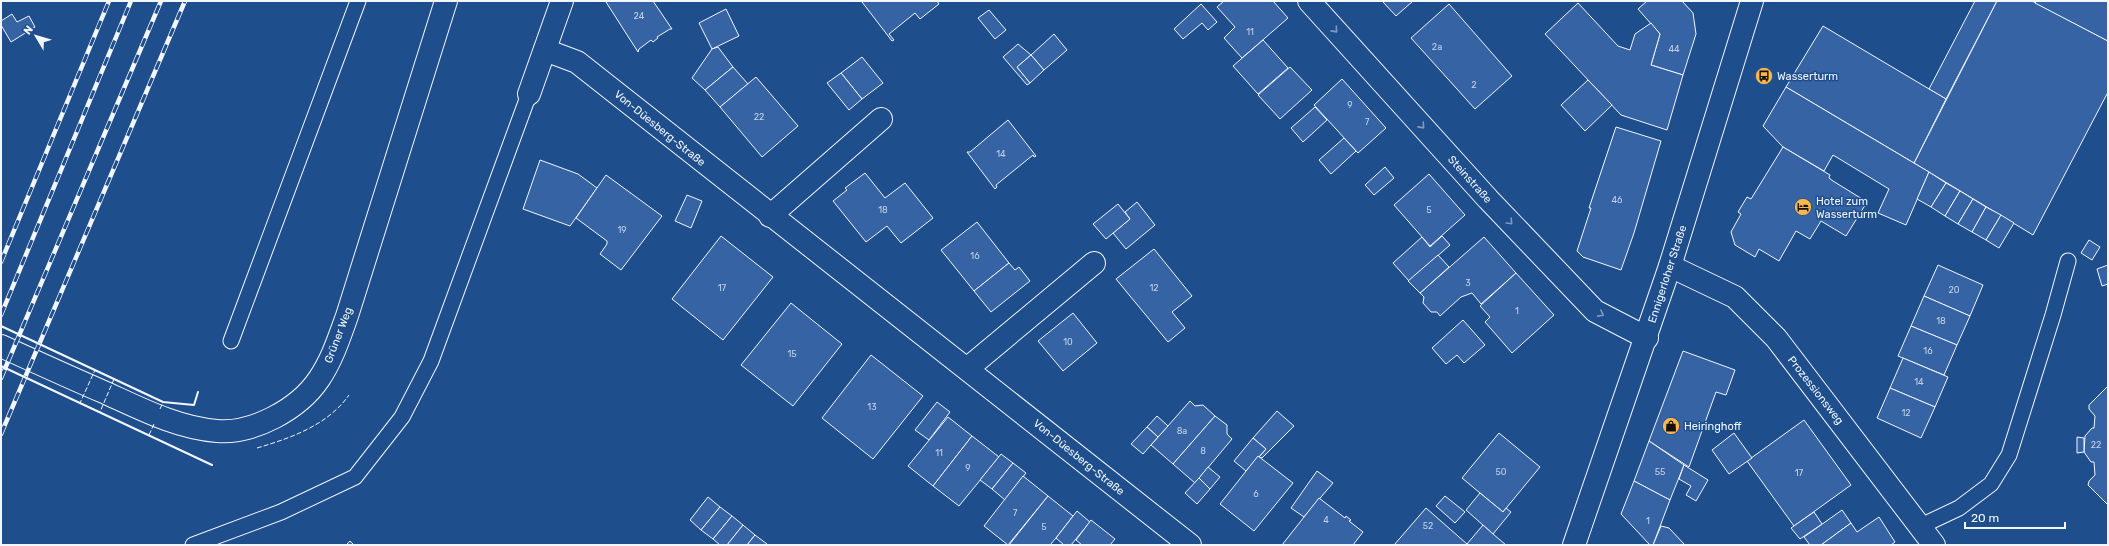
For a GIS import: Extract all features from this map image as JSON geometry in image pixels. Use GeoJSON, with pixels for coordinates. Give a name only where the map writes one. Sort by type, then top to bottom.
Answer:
{"type":"FeatureCollection","features":[{"type":"Feature","properties":{"kind":"street","name":"Grüner Weg"},"geometry":{"type":"LineString","coordinates":[[1,346],[159,418],[218,431],[245,428],[264,421],[282,412],[301,398],[318,381],[331,359],[347,316],[446,1]]}},
{"type":"Feature","properties":{"kind":"street"},"geometry":{"type":"LineString","coordinates":[[529,94],[562,1]]}},
{"type":"Feature","properties":{"kind":"street","name":"Steinstraße"},"geometry":{"type":"LineString","coordinates":[[1309,1],[1488,199],[1595,311],[1647,338]]}},
{"type":"Feature","properties":{"kind":"street","name":"Ennigerloher Straße"},"geometry":{"type":"LineString","coordinates":[[1576,544],[1647,338],[1752,1]]}},
{"type":"Feature","properties":{"kind":"street","name":"Von-Düesberg-Straße"},"geometry":{"type":"LineString","coordinates":[[545,50],[577,62],[770,216],[968,368],[1190,545]]}},
{"type":"Feature","properties":{"kind":"street"},"geometry":{"type":"LineString","coordinates":[[770,216],[881,119]]}},
{"type":"Feature","properties":{"kind":"street"},"geometry":{"type":"LineString","coordinates":[[968,368],[1094,263]]}},
{"type":"Feature","properties":{"kind":"street","name":"Prozessionsweg"},"geometry":{"type":"LineString","coordinates":[[1670,266],[1735,297],[1776,338],[1934,545]]}},
{"type":"Feature","properties":{"kind":"lane"},"geometry":{"type":"LineString","coordinates":[[231,342],[358,1]]}},
{"type":"Feature","properties":{"kind":"lane"},"geometry":{"type":"LineString","coordinates":[[193,545],[281,512],[355,478],[402,417],[432,361],[529,94]]}},
{"type":"Feature","properties":{"kind":"lane"},"geometry":{"type":"LineString","coordinates":[[1921,526],[1959,508],[1991,484],[2009,455],[2053,315],[2068,261]]}},
{"type":"Feature","properties":{"kind":"building"},"geometry":{"type":"Polygon","coordinates":[[[653,1],[672,29],[657,37],[658,38],[653,42],[651,40],[639,49],[638,52],[606,2],[653,1]]]}},
{"type":"Feature","properties":{"kind":"building"},"geometry":{"type":"Polygon","coordinates":[[[937,1],[939,4],[920,19],[915,13],[889,34],[894,40],[892,41],[862,2],[937,1]]]}},
{"type":"Feature","properties":{"kind":"building"},"geometry":{"type":"Polygon","coordinates":[[[1224,1],[1273,1],[1288,18],[1242,58],[1224,38],[1235,27],[1217,7],[1224,1]]]}},
{"type":"Feature","properties":{"kind":"building"},"geometry":{"type":"Polygon","coordinates":[[[1413,1],[1396,16],[1383,2],[1413,1]]]}},
{"type":"Feature","properties":{"kind":"building"},"geometry":{"type":"Polygon","coordinates":[[[1647,1],[1682,1],[1693,13],[1696,34],[1683,75],[1651,65],[1660,34],[1638,9],[1647,1]]]}},
{"type":"Feature","properties":{"kind":"building"},"geometry":{"type":"Polygon","coordinates":[[[1975,1],[1997,1],[1946,99],[1929,89],[1975,1]]]}},
{"type":"Feature","properties":{"kind":"building"},"geometry":{"type":"Polygon","coordinates":[[[1997,1],[2032,1],[2108,41],[2108,92],[2033,235],[1914,163],[1997,1]]]}},
{"type":"Feature","properties":{"kind":"building"},"geometry":{"type":"Polygon","coordinates":[[[2036,1],[2108,1],[2108,41],[2035,3],[2036,1]]]}},
{"type":"Feature","properties":{"kind":"building"},"geometry":{"type":"Polygon","coordinates":[[[1578,3],[1618,46],[1630,50],[1635,34],[1651,23],[1660,34],[1651,65],[1683,75],[1667,130],[1621,115],[1545,34],[1578,3]]]}},
{"type":"Feature","properties":{"kind":"building"},"geometry":{"type":"Polygon","coordinates":[[[1201,4],[1217,22],[1208,30],[1202,23],[1183,39],[1174,29],[1201,4]]]}},
{"type":"Feature","properties":{"kind":"building"},"geometry":{"type":"Polygon","coordinates":[[[1449,4],[1512,76],[1475,109],[1411,38],[1449,4]]]}},
{"type":"Feature","properties":{"kind":"building"},"geometry":{"type":"Polygon","coordinates":[[[726,9],[739,36],[712,49],[699,23],[726,9]]]}},
{"type":"Feature","properties":{"kind":"building"},"geometry":{"type":"Polygon","coordinates":[[[989,10],[1006,30],[995,39],[978,18],[989,10]]]}},
{"type":"Feature","properties":{"kind":"building"},"geometry":{"type":"Polygon","coordinates":[[[12,14],[17,22],[29,16],[35,27],[11,42],[1,25],[1,21],[12,14]]]}},
{"type":"Feature","properties":{"kind":"building"},"geometry":{"type":"Polygon","coordinates":[[[1823,26],[1946,99],[1914,163],[1786,87],[1823,26]]]}},
{"type":"Feature","properties":{"kind":"building"},"geometry":{"type":"Polygon","coordinates":[[[1054,34],[1067,50],[1044,70],[1031,55],[1054,34]]]}},
{"type":"Feature","properties":{"kind":"building"},"geometry":{"type":"Polygon","coordinates":[[[1263,40],[1288,68],[1258,94],[1233,66],[1263,40]]]}},
{"type":"Feature","properties":{"kind":"building"},"geometry":{"type":"Polygon","coordinates":[[[1018,44],[1031,55],[1017,67],[1030,83],[1027,85],[1003,57],[1018,44]]]}},
{"type":"Feature","properties":{"kind":"building"},"geometry":{"type":"Polygon","coordinates":[[[718,47],[733,67],[705,90],[692,78],[712,49],[718,47]]]}},
{"type":"Feature","properties":{"kind":"building"},"geometry":{"type":"Polygon","coordinates":[[[1031,55],[1044,70],[1030,83],[1017,67],[1031,55]]]}},
{"type":"Feature","properties":{"kind":"building"},"geometry":{"type":"Polygon","coordinates":[[[862,57],[883,83],[862,99],[841,73],[862,57]]]}},
{"type":"Feature","properties":{"kind":"building"},"geometry":{"type":"Polygon","coordinates":[[[733,67],[748,84],[720,107],[705,90],[733,67]]]}},
{"type":"Feature","properties":{"kind":"building"},"geometry":{"type":"Polygon","coordinates":[[[1290,67],[1312,90],[1280,119],[1258,95],[1290,67]]]}},
{"type":"Feature","properties":{"kind":"building"},"geometry":{"type":"Polygon","coordinates":[[[841,73],[862,99],[849,110],[827,83],[841,73]]]}},
{"type":"Feature","properties":{"kind":"building"},"geometry":{"type":"Polygon","coordinates":[[[756,77],[798,126],[762,157],[720,107],[756,77]]]}},
{"type":"Feature","properties":{"kind":"building"},"geometry":{"type":"Polygon","coordinates":[[[1342,79],[1386,128],[1358,153],[1314,105],[1342,79]]]}},
{"type":"Feature","properties":{"kind":"building"},"geometry":{"type":"Polygon","coordinates":[[[1588,80],[1612,105],[1585,131],[1561,105],[1588,80]]]}},
{"type":"Feature","properties":{"kind":"building"},"geometry":{"type":"Polygon","coordinates":[[[1786,87],[1929,172],[1906,225],[1878,213],[1889,189],[1833,155],[1824,171],[1783,147],[1763,126],[1786,87]]]}},
{"type":"Feature","properties":{"kind":"building"},"geometry":{"type":"Polygon","coordinates":[[[1315,107],[1327,120],[1303,142],[1291,128],[1315,107]]]}},
{"type":"Feature","properties":{"kind":"building"},"geometry":{"type":"Polygon","coordinates":[[[1008,120],[1036,156],[1034,157],[1033,155],[996,185],[997,187],[995,189],[967,152],[970,152],[1008,120]]]}},
{"type":"Feature","properties":{"kind":"building"},"geometry":{"type":"Polygon","coordinates":[[[1616,127],[1661,141],[1634,233],[1621,270],[1583,257],[1577,251],[1591,208],[1589,208],[1616,127]]]}},
{"type":"Feature","properties":{"kind":"building"},"geometry":{"type":"Polygon","coordinates":[[[1344,138],[1356,151],[1331,174],[1319,160],[1344,138]]]}},
{"type":"Feature","properties":{"kind":"building","name":"Hotel zum Wasserturm"},"geometry":{"type":"Polygon","coordinates":[[[1783,147],[1830,175],[1829,178],[1833,181],[1867,202],[1846,236],[1821,221],[1810,239],[1796,231],[1779,261],[1759,249],[1755,257],[1735,245],[1731,232],[1741,214],[1738,212],[1747,197],[1751,199],[1783,147]]]}},
{"type":"Feature","properties":{"kind":"building"},"geometry":{"type":"Polygon","coordinates":[[[540,160],[578,174],[597,188],[570,226],[523,209],[540,160]]]}},
{"type":"Feature","properties":{"kind":"building"},"geometry":{"type":"Polygon","coordinates":[[[1385,167],[1394,178],[1374,195],[1365,185],[1385,167]]]}},
{"type":"Feature","properties":{"kind":"building"},"geometry":{"type":"Polygon","coordinates":[[[1929,172],[1946,183],[1931,207],[1917,199],[1929,172]]]}},
{"type":"Feature","properties":{"kind":"building"},"geometry":{"type":"Polygon","coordinates":[[[865,173],[885,198],[905,183],[933,218],[901,243],[887,226],[866,242],[833,201],[847,190],[845,188],[865,173]]]}},
{"type":"Feature","properties":{"kind":"building"},"geometry":{"type":"Polygon","coordinates":[[[1429,174],[1465,215],[1430,246],[1394,205],[1429,174]]]}},
{"type":"Feature","properties":{"kind":"building"},"geometry":{"type":"Polygon","coordinates":[[[606,175],[662,216],[621,270],[600,254],[607,244],[607,241],[576,218],[606,175]]]}},
{"type":"Feature","properties":{"kind":"building"},"geometry":{"type":"Polygon","coordinates":[[[1946,183],[1960,191],[1945,216],[1931,207],[1946,183]]]}},
{"type":"Feature","properties":{"kind":"building"},"geometry":{"type":"Polygon","coordinates":[[[1960,191],[1973,199],[1958,224],[1945,216],[1960,191]]]}},
{"type":"Feature","properties":{"kind":"building"},"geometry":{"type":"Polygon","coordinates":[[[687,195],[702,201],[691,228],[675,221],[687,195]]]}},
{"type":"Feature","properties":{"kind":"building"},"geometry":{"type":"Polygon","coordinates":[[[1973,199],[1986,207],[1972,232],[1958,224],[1973,199]]]}},
{"type":"Feature","properties":{"kind":"building"},"geometry":{"type":"Polygon","coordinates":[[[1137,202],[1155,225],[1126,249],[1113,233],[1130,219],[1125,212],[1137,202]]]}},
{"type":"Feature","properties":{"kind":"building"},"geometry":{"type":"Polygon","coordinates":[[[1118,204],[1130,219],[1106,239],[1093,224],[1118,204]]]}},
{"type":"Feature","properties":{"kind":"building"},"geometry":{"type":"Polygon","coordinates":[[[1986,207],[2001,215],[1986,240],[1972,232],[1986,207]]]}},
{"type":"Feature","properties":{"kind":"building"},"geometry":{"type":"Polygon","coordinates":[[[2001,215],[2014,223],[1999,248],[1986,240],[2001,215]]]}},
{"type":"Feature","properties":{"kind":"building"},"geometry":{"type":"Polygon","coordinates":[[[977,222],[1009,263],[974,291],[941,250],[977,222]]]}},
{"type":"Feature","properties":{"kind":"building"},"geometry":{"type":"Polygon","coordinates":[[[721,236],[773,277],[723,340],[672,299],[721,236]]]}},
{"type":"Feature","properties":{"kind":"building"},"geometry":{"type":"Polygon","coordinates":[[[1442,236],[1450,245],[1409,281],[1393,263],[1422,237],[1430,247],[1442,236]]]}},
{"type":"Feature","properties":{"kind":"building"},"geometry":{"type":"Polygon","coordinates":[[[1484,237],[1516,273],[1481,304],[1472,293],[1461,297],[1440,316],[1437,312],[1431,312],[1423,303],[1424,297],[1420,293],[1484,237]]]}},
{"type":"Feature","properties":{"kind":"building"},"geometry":{"type":"Polygon","coordinates":[[[2089,240],[2100,247],[2092,260],[2081,253],[2089,240]]]}},
{"type":"Feature","properties":{"kind":"building"},"geometry":{"type":"Polygon","coordinates":[[[1154,249],[1192,296],[1172,312],[1185,328],[1168,342],[1116,279],[1154,249]]]}},
{"type":"Feature","properties":{"kind":"building"},"geometry":{"type":"Polygon","coordinates":[[[1438,255],[1449,267],[1420,293],[1408,281],[1438,255]]]}},
{"type":"Feature","properties":{"kind":"building"},"geometry":{"type":"Polygon","coordinates":[[[1009,263],[1015,270],[1019,267],[1030,281],[991,312],[974,291],[1009,263]]]}},
{"type":"Feature","properties":{"kind":"building"},"geometry":{"type":"Polygon","coordinates":[[[1938,265],[1983,285],[1970,316],[1924,296],[1938,265]]]}},
{"type":"Feature","properties":{"kind":"building"},"geometry":{"type":"Polygon","coordinates":[[[2108,265],[2108,284],[2102,286],[2097,269],[2108,265]]]}},
{"type":"Feature","properties":{"kind":"building"},"geometry":{"type":"Polygon","coordinates":[[[1516,273],[1554,315],[1512,353],[1485,322],[1490,317],[1480,306],[1516,273]]]}},
{"type":"Feature","properties":{"kind":"building"},"geometry":{"type":"Polygon","coordinates":[[[1924,296],[1970,316],[1957,345],[1911,326],[1924,296]]]}},
{"type":"Feature","properties":{"kind":"building"},"geometry":{"type":"Polygon","coordinates":[[[791,303],[842,344],[793,406],[741,365],[791,303]]]}},
{"type":"Feature","properties":{"kind":"building"},"geometry":{"type":"Polygon","coordinates":[[[1073,313],[1097,343],[1063,371],[1038,341],[1073,313]]]}},
{"type":"Feature","properties":{"kind":"building"},"geometry":{"type":"Polygon","coordinates":[[[1463,320],[1485,345],[1464,363],[1457,355],[1446,364],[1432,348],[1463,320]]]}},
{"type":"Feature","properties":{"kind":"building"},"geometry":{"type":"Polygon","coordinates":[[[1911,326],[1957,345],[1944,375],[1898,356],[1911,326]]]}},
{"type":"Feature","properties":{"kind":"building"},"geometry":{"type":"Polygon","coordinates":[[[1683,351],[1735,370],[1726,395],[1716,392],[1689,467],[1649,441],[1683,351]]]}},
{"type":"Feature","properties":{"kind":"building"},"geometry":{"type":"Polygon","coordinates":[[[871,355],[923,396],[873,459],[822,418],[871,355]]]}},
{"type":"Feature","properties":{"kind":"building"},"geometry":{"type":"Polygon","coordinates":[[[1903,358],[1948,377],[1935,407],[1890,388],[1903,358]]]}},
{"type":"Feature","properties":{"kind":"building"},"geometry":{"type":"Polygon","coordinates":[[[2108,386],[2108,505],[2088,485],[2089,481],[2095,475],[2094,462],[2091,462],[2084,452],[2085,436],[2092,428],[2094,428],[2095,416],[2089,409],[2089,405],[2108,386]]]}},
{"type":"Feature","properties":{"kind":"building"},"geometry":{"type":"Polygon","coordinates":[[[1890,388],[1935,407],[1921,438],[1877,418],[1890,388]]]}},
{"type":"Feature","properties":{"kind":"building"},"geometry":{"type":"Polygon","coordinates":[[[1190,401],[1195,406],[1203,405],[1215,416],[1173,464],[1151,445],[1190,401]]]}},
{"type":"Feature","properties":{"kind":"building"},"geometry":{"type":"Polygon","coordinates":[[[937,402],[950,412],[929,440],[915,430],[937,402]]]}},
{"type":"Feature","properties":{"kind":"building"},"geometry":{"type":"Polygon","coordinates":[[[1277,411],[1294,426],[1262,458],[1259,457],[1266,449],[1253,438],[1277,411]]]}},
{"type":"Feature","properties":{"kind":"building"},"geometry":{"type":"Polygon","coordinates":[[[1157,416],[1168,426],[1158,437],[1147,427],[1157,416]]]}},
{"type":"Feature","properties":{"kind":"building"},"geometry":{"type":"Polygon","coordinates":[[[1215,416],[1227,425],[1227,434],[1232,439],[1195,483],[1173,464],[1215,416]]]}},
{"type":"Feature","properties":{"kind":"building"},"geometry":{"type":"Polygon","coordinates":[[[948,417],[972,436],[933,486],[908,466],[948,417]]]}},
{"type":"Feature","properties":{"kind":"building"},"geometry":{"type":"Polygon","coordinates":[[[1804,420],[1851,485],[1794,526],[1747,461],[1804,420]]]}},
{"type":"Feature","properties":{"kind":"building"},"geometry":{"type":"Polygon","coordinates":[[[1147,427],[1158,437],[1143,454],[1131,444],[1147,427]]]}},
{"type":"Feature","properties":{"kind":"building"},"geometry":{"type":"Polygon","coordinates":[[[1499,433],[1540,467],[1503,512],[1462,478],[1499,433]]]}},
{"type":"Feature","properties":{"kind":"building"},"geometry":{"type":"Polygon","coordinates":[[[1734,433],[1752,458],[1729,474],[1712,450],[1734,433]]]}},
{"type":"Feature","properties":{"kind":"building"},"geometry":{"type":"Polygon","coordinates":[[[972,436],[999,457],[959,506],[933,486],[972,436]]]}},
{"type":"Feature","properties":{"kind":"building"},"geometry":{"type":"Polygon","coordinates":[[[2077,437],[2084,438],[2084,452],[2077,453],[2077,437]]]}},
{"type":"Feature","properties":{"kind":"building"},"geometry":{"type":"Polygon","coordinates":[[[1253,438],[1266,449],[1246,471],[1234,461],[1253,438]]]}},
{"type":"Feature","properties":{"kind":"building"},"geometry":{"type":"Polygon","coordinates":[[[1649,441],[1684,465],[1670,500],[1634,481],[1649,441]]]}},
{"type":"Feature","properties":{"kind":"building"},"geometry":{"type":"Polygon","coordinates":[[[1001,454],[1013,463],[992,489],[980,480],[1001,454]]]}},
{"type":"Feature","properties":{"kind":"building"},"geometry":{"type":"Polygon","coordinates":[[[1258,456],[1293,483],[1254,531],[1220,504],[1258,456]]]}},
{"type":"Feature","properties":{"kind":"building"},"geometry":{"type":"Polygon","coordinates":[[[1013,463],[1026,473],[1005,500],[992,489],[1013,463]]]}},
{"type":"Feature","properties":{"kind":"building"},"geometry":{"type":"Polygon","coordinates":[[[1684,465],[1708,480],[1696,501],[1686,495],[1691,486],[1679,479],[1684,465]]]}},
{"type":"Feature","properties":{"kind":"building"},"geometry":{"type":"Polygon","coordinates":[[[1208,467],[1220,477],[1210,489],[1199,478],[1208,467]]]}},
{"type":"Feature","properties":{"kind":"building"},"geometry":{"type":"Polygon","coordinates":[[[1317,471],[1333,483],[1304,517],[1291,508],[1317,471]]]}},
{"type":"Feature","properties":{"kind":"building"},"geometry":{"type":"Polygon","coordinates":[[[1023,476],[1048,496],[1008,545],[984,526],[1023,476]]]}},
{"type":"Feature","properties":{"kind":"building"},"geometry":{"type":"Polygon","coordinates":[[[1199,478],[1210,489],[1197,504],[1185,493],[1199,478]]]}},
{"type":"Feature","properties":{"kind":"building"},"geometry":{"type":"Polygon","coordinates":[[[1634,481],[1670,500],[1653,545],[1650,545],[1621,514],[1634,481]]]}},
{"type":"Feature","properties":{"kind":"building"},"geometry":{"type":"Polygon","coordinates":[[[1480,493],[1503,512],[1506,508],[1511,512],[1493,534],[1466,510],[1480,493]]]}},
{"type":"Feature","properties":{"kind":"building"},"geometry":{"type":"Polygon","coordinates":[[[1048,496],[1073,516],[1056,538],[1050,545],[1009,545],[1048,496]]]}},
{"type":"Feature","properties":{"kind":"building"},"geometry":{"type":"Polygon","coordinates":[[[1445,496],[1465,512],[1455,523],[1436,506],[1445,496]]]}},
{"type":"Feature","properties":{"kind":"building"},"geometry":{"type":"Polygon","coordinates":[[[708,497],[720,507],[701,530],[690,520],[708,497]]]}},
{"type":"Feature","properties":{"kind":"building"},"geometry":{"type":"Polygon","coordinates":[[[1319,498],[1345,518],[1346,516],[1351,520],[1349,521],[1363,532],[1353,545],[1282,545],[1319,498]]]}},
{"type":"Feature","properties":{"kind":"building"},"geometry":{"type":"Polygon","coordinates":[[[720,507],[732,516],[713,539],[701,530],[720,507]]]}},
{"type":"Feature","properties":{"kind":"building"},"geometry":{"type":"Polygon","coordinates":[[[1426,508],[1467,544],[1469,545],[1394,545],[1426,508]]]}},
{"type":"Feature","properties":{"kind":"building"},"geometry":{"type":"Polygon","coordinates":[[[1842,510],[1851,523],[1821,545],[1810,545],[1804,537],[1842,510]]]}},
{"type":"Feature","properties":{"kind":"building"},"geometry":{"type":"Polygon","coordinates":[[[1077,511],[1090,522],[1071,545],[1064,545],[1056,538],[1077,511]]]}},
{"type":"Feature","properties":{"kind":"building"},"geometry":{"type":"Polygon","coordinates":[[[1814,512],[1822,524],[1800,539],[1791,528],[1814,512]]]}},
{"type":"Feature","properties":{"kind":"building"},"geometry":{"type":"Polygon","coordinates":[[[732,516],[743,525],[727,545],[720,545],[713,539],[732,516]]]}},
{"type":"Feature","properties":{"kind":"building"},"geometry":{"type":"Polygon","coordinates":[[[1879,517],[1895,542],[1891,545],[1821,545],[1851,523],[1857,532],[1879,517]]]}},
{"type":"Feature","properties":{"kind":"building"},"geometry":{"type":"Polygon","coordinates":[[[1091,520],[1115,539],[1110,545],[1082,545],[1076,540],[1091,520]]]}},
{"type":"Feature","properties":{"kind":"building"},"geometry":{"type":"Polygon","coordinates":[[[743,525],[755,535],[747,545],[727,545],[743,525]]]}},
{"type":"Feature","properties":{"kind":"building"},"geometry":{"type":"Polygon","coordinates":[[[1483,525],[1506,545],[1467,544],[1483,525]]]}},
{"type":"Feature","properties":{"kind":"building"},"geometry":{"type":"Polygon","coordinates":[[[1661,526],[1669,528],[1685,545],[1653,545],[1661,526]]]}},
{"type":"Feature","properties":{"kind":"building"},"geometry":{"type":"Polygon","coordinates":[[[755,535],[767,544],[747,545],[755,535]]]}},
{"type":"Feature","properties":{"kind":"building"},"geometry":{"type":"Polygon","coordinates":[[[350,541],[354,545],[346,545],[350,541]]]}},
{"type":"Feature","properties":{"kind":"railway"},"geometry":{"type":"LineString","coordinates":[[1,262],[109,1]]}},
{"type":"Feature","properties":{"kind":"railway"},"geometry":{"type":"LineString","coordinates":[[1,315],[131,1]]}},
{"type":"Feature","properties":{"kind":"railway"},"geometry":{"type":"LineString","coordinates":[[1,378],[161,1]]}},
{"type":"Feature","properties":{"kind":"railway"},"geometry":{"type":"LineString","coordinates":[[1,434],[185,1]]}},
{"type":"Feature","properties":{"kind":"fence"},"geometry":{"type":"LineString","coordinates":[[95,370],[114,379],[100,412],[80,403],[95,370]]}},
{"type":"Feature","properties":{"kind":"fence"},"geometry":{"type":"LineString","coordinates":[[257,448],[283,440],[308,429],[331,415],[349,395]]}},
{"type":"Feature","properties":{"kind":"fence"},"geometry":{"type":"LineString","coordinates":[[160,409],[163,402]]}},
{"type":"Feature","properties":{"kind":"fence"},"geometry":{"type":"LineString","coordinates":[[149,435],[154,424]]}},
{"type":"Feature","properties":{"kind":"wall"},"geometry":{"type":"LineString","coordinates":[[1,326],[163,402],[194,405],[198,392]]}},
{"type":"Feature","properties":{"kind":"wall"},"geometry":{"type":"LineString","coordinates":[[1,366],[212,465]]}},
{"type":"Feature","properties":{"kind":"place","name":"Wasserturm"},"geometry":{"type":"Point","coordinates":[1764,76]}},
{"type":"Feature","properties":{"kind":"place","name":"Hotel zum Wasserturm"},"geometry":{"type":"Point","coordinates":[1803,207]}},
{"type":"Feature","properties":{"kind":"place","name":"Heiringhoff"},"geometry":{"type":"Point","coordinates":[1671,426]}}]}
